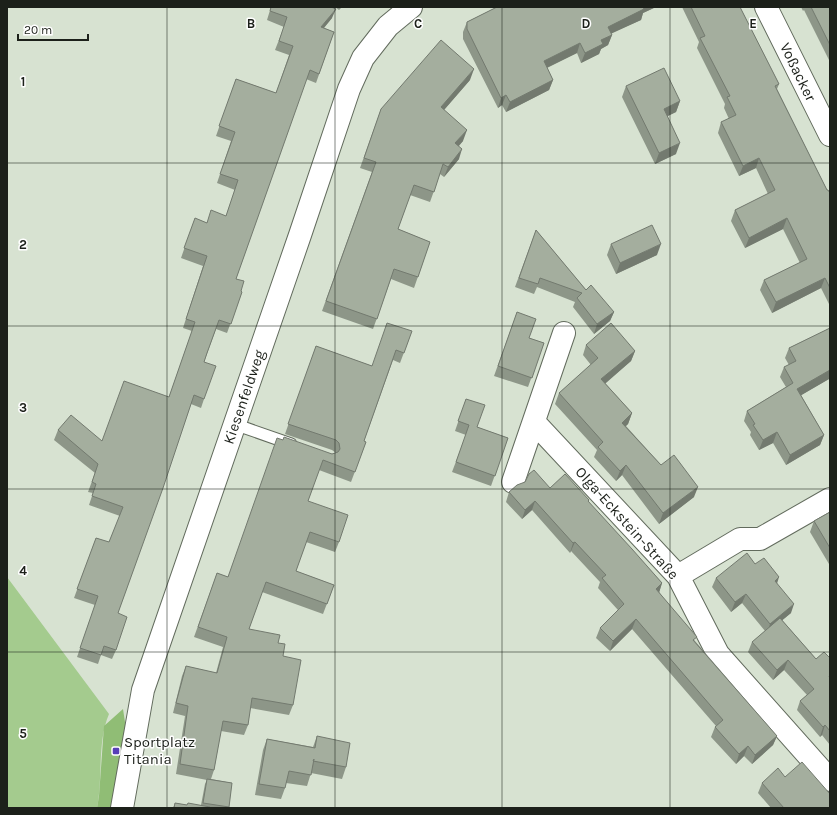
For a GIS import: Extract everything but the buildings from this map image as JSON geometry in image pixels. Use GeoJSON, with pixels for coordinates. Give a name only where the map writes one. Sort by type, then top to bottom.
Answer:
{"type":"FeatureCollection","features":[{"type":"Feature","properties":{"kind":"street","name":"Kiesenfeldweg"},"geometry":{"type":"LineString","coordinates":[[122,808],[143,690],[349,89],[363,58],[388,26],[411,7]]}},
{"type":"Feature","properties":{"kind":"street","name":"Voßacker"},"geometry":{"type":"LineString","coordinates":[[766,7],[830,135]]}},
{"type":"Feature","properties":{"kind":"street"},"geometry":{"type":"LineString","coordinates":[[513,482],[564,333]]}},
{"type":"Feature","properties":{"kind":"street","name":"Olga-Eckstein-Straße"},"geometry":{"type":"LineString","coordinates":[[534,422],[678,576],[718,654],[830,780]]}},
{"type":"Feature","properties":{"kind":"street"},"geometry":{"type":"LineString","coordinates":[[678,576],[740,539],[760,539],[830,499]]}},
{"type":"Feature","properties":{"kind":"lane"},"geometry":{"type":"LineString","coordinates":[[234,424],[301,447]]}},
{"type":"Feature","properties":{"kind":"green space"},"geometry":{"type":"Polygon","coordinates":[[[7,577],[109,714],[103,736],[97,808],[7,808],[7,577]]]}},
{"type":"Feature","properties":{"kind":"green space"},"geometry":{"type":"Polygon","coordinates":[[[123,709],[127,735],[112,808],[97,808],[104,726],[123,709]]]}},
{"type":"Feature","properties":{"kind":"place","name":"Sportplatz Titania"},"geometry":{"type":"Point","coordinates":[116,751]}}]}
